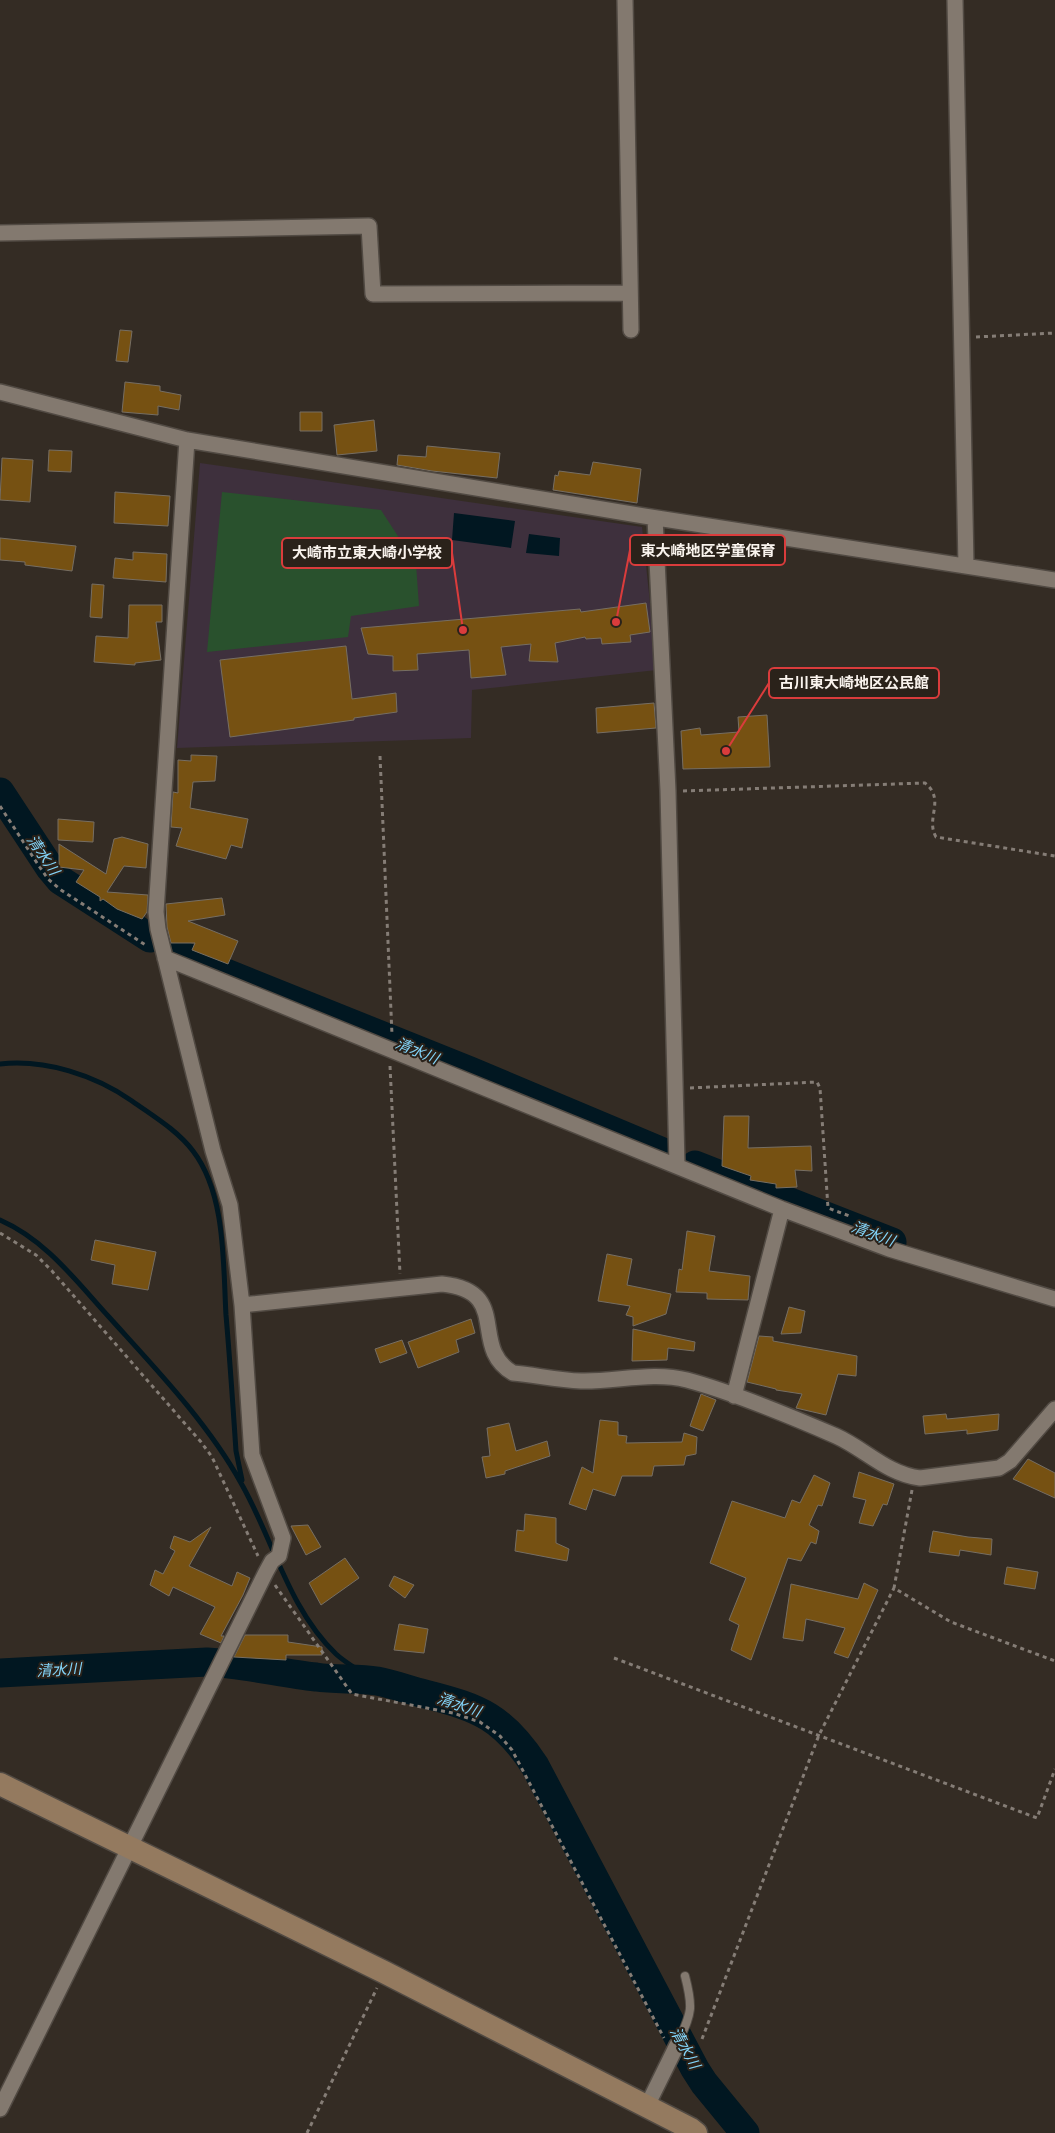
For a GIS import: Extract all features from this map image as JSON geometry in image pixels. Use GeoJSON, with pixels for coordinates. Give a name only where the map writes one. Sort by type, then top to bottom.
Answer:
{"type":"FeatureCollection","features":[{"type":"Feature","properties":{"kind":"street"},"geometry":{"type":"LineString","coordinates":[[625,0],[631,330]]}},
{"type":"Feature","properties":{"kind":"street"},"geometry":{"type":"LineString","coordinates":[[955,0],[966,566]]}},
{"type":"Feature","properties":{"kind":"street"},"geometry":{"type":"LineString","coordinates":[[0,233],[369,226],[373,294],[630,293]]}},
{"type":"Feature","properties":{"kind":"street"},"geometry":{"type":"LineString","coordinates":[[0,392],[187,440],[655,518],[1055,580]]}},
{"type":"Feature","properties":{"kind":"street"},"geometry":{"type":"LineString","coordinates":[[0,2109],[283,1538],[252,1455],[242,1305],[230,1205],[213,1151],[165,958],[156,912],[187,440]]}},
{"type":"Feature","properties":{"kind":"street"},"geometry":{"type":"LineString","coordinates":[[655,518],[668,791],[677,1165]]}},
{"type":"Feature","properties":{"kind":"street"},"geometry":{"type":"LineString","coordinates":[[165,958],[391,1042],[782,1209],[889,1249],[1055,1299]]}},
{"type":"Feature","properties":{"kind":"street"},"geometry":{"type":"LineString","coordinates":[[734,1396],[782,1209]]}},
{"type":"Feature","properties":{"kind":"street"},"geometry":{"type":"LineString","coordinates":[[242,1305],[442,1284],[460,1286],[475,1293],[482,1302],[496,1358],[503,1367],[513,1373],[581,1381],[666,1376],[686,1380],[734,1396],[838,1437],[880,1464],[909,1477],[920,1478],[999,1468],[1010,1461],[1055,1409]]}},
{"type":"Feature","properties":{"kind":"street"},"geometry":{"type":"LineString","coordinates":[[0,1784],[384,1972],[647,2106],[692,2132]]}},
{"type":"Feature","properties":{"kind":"street"},"geometry":{"type":"LineString","coordinates":[[647,2106],[677,2044]]}},
{"type":"Feature","properties":{"kind":"lane"},"geometry":{"type":"LineString","coordinates":[[677,2044],[690,2016],[692,2002],[685,1976]]}},
{"type":"Feature","properties":{"kind":"path"},"geometry":{"type":"LineString","coordinates":[[963,337],[1055,333]]}},
{"type":"Feature","properties":{"kind":"path"},"geometry":{"type":"LineString","coordinates":[[380,756],[401,1288]]}},
{"type":"Feature","properties":{"kind":"path"},"geometry":{"type":"LineString","coordinates":[[668,791],[925,783],[933,789],[935,799],[932,830],[936,837],[1055,856]]}},
{"type":"Feature","properties":{"kind":"path"},"geometry":{"type":"LineString","coordinates":[[0,806],[48,879],[61,890],[165,958]]}},
{"type":"Feature","properties":{"kind":"path"},"geometry":{"type":"LineString","coordinates":[[675,1088],[817,1082],[820,1088],[828,1208],[855,1218]]}},
{"type":"Feature","properties":{"kind":"path"},"geometry":{"type":"LineString","coordinates":[[0,1233],[36,1255],[52,1271],[202,1442],[272,1563],[352,1694],[453,1713],[480,1722],[500,1736],[512,1750],[677,2044]]}},
{"type":"Feature","properties":{"kind":"path"},"geometry":{"type":"LineString","coordinates":[[702,2039],[819,1735],[894,1588],[913,1489],[909,1477]]}},
{"type":"Feature","properties":{"kind":"path"},"geometry":{"type":"LineString","coordinates":[[894,1588],[951,1622],[1055,1661]]}},
{"type":"Feature","properties":{"kind":"path"},"geometry":{"type":"LineString","coordinates":[[614,1658],[1037,1818],[1055,1769]]}},
{"type":"Feature","properties":{"kind":"path"},"geometry":{"type":"LineString","coordinates":[[307,2133],[384,1972]]}},
{"type":"Feature","properties":{"kind":"shaded area"},"geometry":{"type":"Polygon","coordinates":[[[200,463],[642,527],[657,670],[472,690],[471,738],[177,748],[200,463]]]}},
{"type":"Feature","properties":{"kind":"green space"},"geometry":{"type":"Polygon","coordinates":[[[222,492],[381,510],[416,564],[419,606],[351,616],[348,637],[207,652],[222,492]]]}},
{"type":"Feature","properties":{"kind":"water"},"geometry":{"type":"Polygon","coordinates":[[[454,513],[515,521],[511,548],[452,540],[454,513]]]}},
{"type":"Feature","properties":{"kind":"water"},"geometry":{"type":"Polygon","coordinates":[[[529,534],[560,538],[559,556],[526,553],[529,534]]]}},
{"type":"Feature","properties":{"kind":"building"},"geometry":{"type":"Polygon","coordinates":[[[120,330],[132,331],[128,362],[116,361],[120,330]]]}},
{"type":"Feature","properties":{"kind":"building"},"geometry":{"type":"Polygon","coordinates":[[[125,382],[160,386],[160,391],[181,395],[179,410],[158,406],[158,415],[122,412],[125,382]]]}},
{"type":"Feature","properties":{"kind":"building"},"geometry":{"type":"Polygon","coordinates":[[[300,412],[322,412],[322,431],[300,431],[300,412]]]}},
{"type":"Feature","properties":{"kind":"building"},"geometry":{"type":"Polygon","coordinates":[[[374,420],[377,451],[337,455],[334,425],[374,420]]]}},
{"type":"Feature","properties":{"kind":"building"},"geometry":{"type":"Polygon","coordinates":[[[427,446],[500,453],[497,478],[397,465],[398,455],[426,457],[427,446]]]}},
{"type":"Feature","properties":{"kind":"building"},"geometry":{"type":"Polygon","coordinates":[[[49,450],[72,451],[71,472],[48,471],[49,450]]]}},
{"type":"Feature","properties":{"kind":"building"},"geometry":{"type":"Polygon","coordinates":[[[2,458],[33,460],[30,502],[0,500],[2,458]]]}},
{"type":"Feature","properties":{"kind":"building"},"geometry":{"type":"Polygon","coordinates":[[[593,462],[641,469],[637,503],[553,490],[555,475],[558,476],[559,471],[590,475],[593,462]]]}},
{"type":"Feature","properties":{"kind":"building"},"geometry":{"type":"Polygon","coordinates":[[[115,492],[170,496],[168,526],[114,523],[115,492]]]}},
{"type":"Feature","properties":{"kind":"building"},"geometry":{"type":"Polygon","coordinates":[[[0,538],[76,546],[72,571],[25,565],[25,562],[0,560],[0,538]]]}},
{"type":"Feature","properties":{"kind":"building"},"geometry":{"type":"Polygon","coordinates":[[[133,552],[167,554],[166,582],[113,578],[115,558],[133,560],[133,552]]]}},
{"type":"Feature","properties":{"kind":"building"},"geometry":{"type":"Polygon","coordinates":[[[92,584],[104,585],[102,618],[90,617],[92,584]]]}},
{"type":"Feature","properties":{"kind":"building"},"geometry":{"type":"Polygon","coordinates":[[[646,603],[650,632],[630,635],[631,642],[602,644],[601,638],[586,639],[585,637],[555,643],[558,662],[529,661],[531,644],[501,647],[506,675],[471,678],[469,650],[417,654],[418,670],[393,671],[393,656],[368,654],[361,628],[580,609],[581,612],[646,603]]]}},
{"type":"Feature","properties":{"kind":"building"},"geometry":{"type":"Polygon","coordinates":[[[129,605],[162,605],[162,622],[156,622],[161,660],[135,663],[135,665],[94,662],[96,636],[128,638],[129,605]]]}},
{"type":"Feature","properties":{"kind":"building"},"geometry":{"type":"Polygon","coordinates":[[[346,646],[352,699],[396,693],[397,712],[354,718],[354,720],[230,737],[220,660],[346,646]]]}},
{"type":"Feature","properties":{"kind":"building"},"geometry":{"type":"Polygon","coordinates":[[[654,703],[656,728],[597,733],[596,708],[654,703]]]}},
{"type":"Feature","properties":{"kind":"building"},"geometry":{"type":"Polygon","coordinates":[[[767,715],[770,767],[683,769],[681,731],[700,728],[701,735],[739,732],[738,717],[767,715]]]}},
{"type":"Feature","properties":{"kind":"building"},"geometry":{"type":"Polygon","coordinates":[[[191,755],[217,756],[215,781],[193,782],[190,808],[248,819],[242,848],[231,845],[226,859],[176,846],[182,828],[171,827],[173,792],[178,793],[178,760],[191,761],[191,755]]]}},
{"type":"Feature","properties":{"kind":"building"},"geometry":{"type":"Polygon","coordinates":[[[58,819],[94,822],[93,842],[58,840],[58,819]]]}},
{"type":"Feature","properties":{"kind":"building"},"geometry":{"type":"Polygon","coordinates":[[[122,837],[148,844],[146,868],[124,866],[107,892],[148,895],[147,912],[142,919],[117,909],[103,899],[100,901],[100,897],[76,882],[84,870],[59,867],[59,844],[106,874],[114,839],[122,837]]]}},
{"type":"Feature","properties":{"kind":"building"},"geometry":{"type":"Polygon","coordinates":[[[222,898],[225,915],[188,921],[238,941],[228,964],[192,950],[195,943],[171,943],[167,927],[166,904],[222,898]]]}},
{"type":"Feature","properties":{"kind":"building"},"geometry":{"type":"Polygon","coordinates":[[[724,1116],[749,1116],[748,1148],[811,1146],[812,1171],[795,1170],[797,1187],[776,1188],[776,1184],[750,1180],[751,1176],[722,1166],[724,1116]]]}},
{"type":"Feature","properties":{"kind":"building"},"geometry":{"type":"Polygon","coordinates":[[[687,1231],[715,1236],[709,1271],[750,1276],[748,1300],[707,1299],[707,1293],[676,1292],[679,1269],[682,1270],[687,1231]]]}},
{"type":"Feature","properties":{"kind":"building"},"geometry":{"type":"Polygon","coordinates":[[[95,1240],[156,1252],[148,1290],[112,1284],[115,1265],[91,1260],[95,1240]]]}},
{"type":"Feature","properties":{"kind":"building"},"geometry":{"type":"Polygon","coordinates":[[[607,1254],[632,1259],[627,1285],[671,1294],[666,1314],[633,1326],[633,1317],[626,1315],[630,1306],[598,1301],[607,1254]]]}},
{"type":"Feature","properties":{"kind":"building"},"geometry":{"type":"Polygon","coordinates":[[[789,1307],[805,1311],[801,1333],[781,1334],[789,1307]]]}},
{"type":"Feature","properties":{"kind":"building"},"geometry":{"type":"Polygon","coordinates":[[[471,1319],[475,1333],[456,1340],[459,1352],[418,1368],[408,1342],[471,1319]]]}},
{"type":"Feature","properties":{"kind":"building"},"geometry":{"type":"Polygon","coordinates":[[[633,1329],[695,1342],[694,1351],[668,1348],[667,1360],[632,1361],[633,1329]]]}},
{"type":"Feature","properties":{"kind":"building"},"geometry":{"type":"Polygon","coordinates":[[[759,1336],[773,1337],[773,1341],[857,1356],[856,1376],[838,1374],[826,1415],[796,1408],[802,1394],[776,1390],[747,1382],[759,1336]]]}},
{"type":"Feature","properties":{"kind":"building"},"geometry":{"type":"Polygon","coordinates":[[[402,1340],[407,1353],[380,1363],[375,1349],[402,1340]]]}},
{"type":"Feature","properties":{"kind":"building"},"geometry":{"type":"Polygon","coordinates":[[[701,1394],[716,1400],[703,1431],[690,1426],[701,1394]]]}},
{"type":"Feature","properties":{"kind":"building"},"geometry":{"type":"Polygon","coordinates":[[[946,1414],[947,1419],[999,1414],[998,1430],[967,1434],[967,1430],[925,1434],[923,1416],[946,1414]]]}},
{"type":"Feature","properties":{"kind":"building"},"geometry":{"type":"Polygon","coordinates":[[[600,1420],[618,1422],[618,1435],[627,1436],[626,1443],[682,1442],[684,1433],[697,1437],[696,1454],[686,1456],[684,1465],[654,1466],[652,1476],[622,1476],[615,1496],[593,1489],[586,1510],[569,1504],[582,1467],[593,1473],[600,1420]]]}},
{"type":"Feature","properties":{"kind":"building"},"geometry":{"type":"Polygon","coordinates":[[[509,1423],[516,1451],[547,1441],[550,1456],[505,1471],[505,1474],[486,1478],[482,1457],[490,1456],[487,1428],[509,1423]]]}},
{"type":"Feature","properties":{"kind":"building"},"geometry":{"type":"Polygon","coordinates":[[[1028,1459],[1055,1473],[1055,1498],[1013,1479],[1028,1459]]]}},
{"type":"Feature","properties":{"kind":"building"},"geometry":{"type":"Polygon","coordinates":[[[859,1472],[894,1484],[887,1505],[883,1504],[873,1526],[859,1523],[866,1500],[853,1497],[859,1472]]]}},
{"type":"Feature","properties":{"kind":"building"},"geometry":{"type":"Polygon","coordinates":[[[814,1475],[830,1483],[822,1506],[818,1505],[809,1525],[819,1531],[816,1544],[811,1542],[801,1561],[788,1558],[751,1660],[731,1650],[739,1625],[729,1620],[746,1578],[710,1563],[732,1501],[785,1518],[792,1500],[800,1503],[814,1475]]]}},
{"type":"Feature","properties":{"kind":"building"},"geometry":{"type":"Polygon","coordinates":[[[525,1514],[556,1518],[556,1543],[569,1549],[567,1561],[515,1551],[517,1530],[524,1531],[525,1514]]]}},
{"type":"Feature","properties":{"kind":"building"},"geometry":{"type":"Polygon","coordinates":[[[308,1525],[321,1547],[306,1555],[291,1526],[308,1525]]]}},
{"type":"Feature","properties":{"kind":"building"},"geometry":{"type":"Polygon","coordinates":[[[211,1527],[189,1566],[232,1586],[237,1572],[250,1578],[221,1636],[224,1636],[221,1643],[200,1634],[215,1607],[173,1587],[169,1596],[150,1585],[155,1570],[163,1574],[175,1551],[170,1548],[174,1536],[190,1542],[211,1527]]]}},
{"type":"Feature","properties":{"kind":"building"},"geometry":{"type":"Polygon","coordinates":[[[933,1531],[992,1539],[991,1555],[960,1550],[959,1556],[929,1552],[933,1531]]]}},
{"type":"Feature","properties":{"kind":"building"},"geometry":{"type":"Polygon","coordinates":[[[345,1558],[359,1578],[321,1605],[309,1583],[345,1558]]]}},
{"type":"Feature","properties":{"kind":"building"},"geometry":{"type":"Polygon","coordinates":[[[1007,1567],[1038,1572],[1035,1589],[1004,1584],[1007,1567]]]}},
{"type":"Feature","properties":{"kind":"building"},"geometry":{"type":"Polygon","coordinates":[[[394,1576],[414,1585],[405,1598],[389,1586],[394,1576]]]}},
{"type":"Feature","properties":{"kind":"building"},"geometry":{"type":"Polygon","coordinates":[[[864,1583],[878,1590],[848,1658],[834,1653],[845,1628],[806,1619],[803,1641],[783,1638],[791,1584],[858,1599],[864,1583]]]}},
{"type":"Feature","properties":{"kind":"building"},"geometry":{"type":"Polygon","coordinates":[[[399,1624],[428,1629],[424,1653],[394,1650],[399,1624]]]}},
{"type":"Feature","properties":{"kind":"building"},"geometry":{"type":"Polygon","coordinates":[[[245,1635],[288,1635],[288,1642],[322,1647],[322,1655],[286,1655],[286,1660],[234,1657],[245,1635]]]}},
{"type":"Feature","properties":{"kind":"waterway","name":"清水川"},"geometry":{"type":"LineString","coordinates":[[0,792],[50,868],[60,880],[150,938]]}},
{"type":"Feature","properties":{"kind":"waterway","name":"清水川"},"geometry":{"type":"LineString","coordinates":[[171,951],[470,1071],[663,1152]]}},
{"type":"Feature","properties":{"kind":"waterway"},"geometry":{"type":"LineString","coordinates":[[0,1064],[34,1064],[69,1071],[118,1092],[156,1118],[187,1143],[204,1168],[212,1188],[221,1230],[236,1451],[242,1480]]}},
{"type":"Feature","properties":{"kind":"waterway","name":"清水川"},"geometry":{"type":"LineString","coordinates":[[695,1165],[892,1242]]}},
{"type":"Feature","properties":{"kind":"waterway"},"geometry":{"type":"LineString","coordinates":[[0,1220],[17,1228],[59,1262],[180,1397],[213,1439],[241,1483],[282,1572],[305,1616],[319,1636],[336,1654],[377,1681]]}},
{"type":"Feature","properties":{"kind":"waterway","name":"清水川"},"geometry":{"type":"LineString","coordinates":[[0,1673],[207,1662],[221,1663],[324,1678],[377,1681],[461,1704],[489,1717],[512,1736],[535,1766],[695,2069],[704,2083],[745,2133]]}},
{"type":"Feature","properties":{"kind":"place","name":"東大崎地区学童保育"},"geometry":{"type":"Point","coordinates":[616,622]}},
{"type":"Feature","properties":{"kind":"place","name":"大崎市立東大崎小学校"},"geometry":{"type":"Point","coordinates":[463,630]}},
{"type":"Feature","properties":{"kind":"place","name":"古川東大崎地区公民館"},"geometry":{"type":"Point","coordinates":[726,751]}}]}
